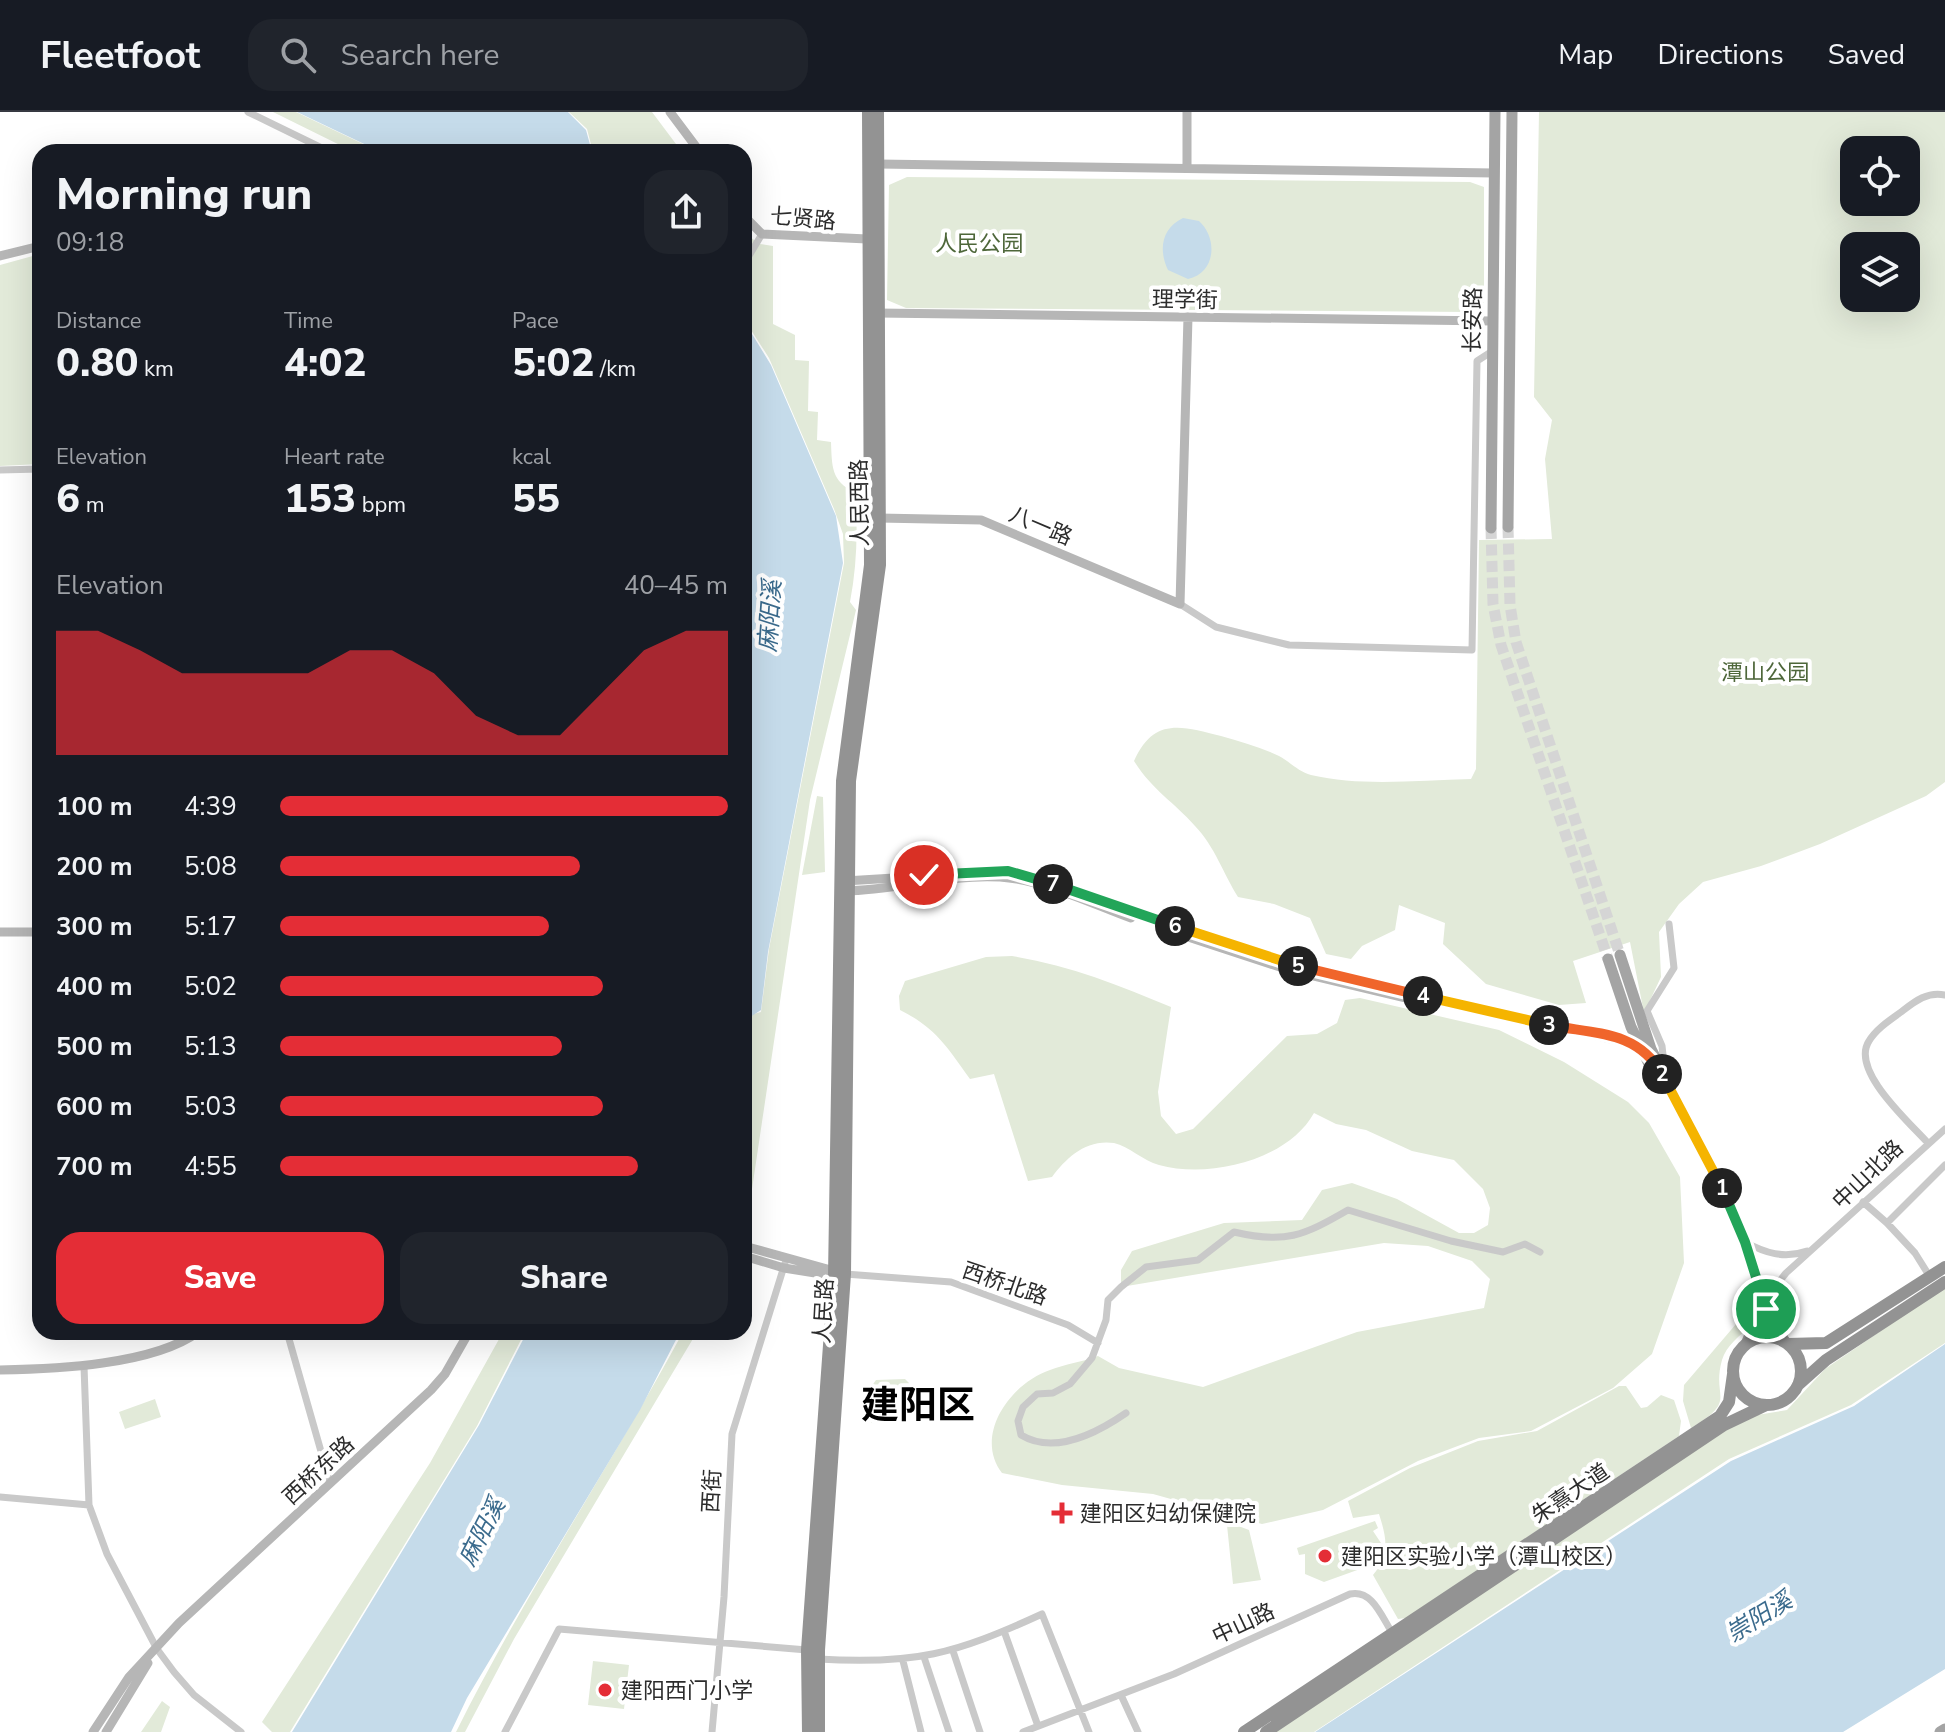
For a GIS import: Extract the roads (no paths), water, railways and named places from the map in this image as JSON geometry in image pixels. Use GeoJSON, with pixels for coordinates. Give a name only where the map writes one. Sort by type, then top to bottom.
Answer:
{"type":"FeatureCollection","features":[{"type":"Feature","properties":{"kind":"highway","name":"人民西路"},"geometry":{"type":"LineString","coordinates":[[846,886],[844,754],[864,628],[870,565],[868,112]]}},
{"type":"Feature","properties":{"kind":"highway","name":"人民西路"},"geometry":{"type":"LineString","coordinates":[[846,886],[850,781],[880,565],[878,112]]}},
{"type":"Feature","properties":{"kind":"highway","name":"人民路"},"geometry":{"type":"LineString","coordinates":[[808,1732],[838,1273],[846,886]]}},
{"type":"Feature","properties":{"kind":"highway"},"geometry":{"type":"LineString","coordinates":[[1945,1267],[1826,1343],[1786,1343],[1769,1337],[1746,1344],[1736,1357],[1733,1374],[1740,1392],[1748,1399],[1766,1405],[1785,1399],[1826,1360],[1945,1282]]}},
{"type":"Feature","properties":{"kind":"highway"},"geometry":{"type":"LineString","coordinates":[[1786,1343],[1800,1363],[1798,1385]]}},
{"type":"Feature","properties":{"kind":"highway","name":"朱熹大道"},"geometry":{"type":"LineString","coordinates":[[1266,1732],[1396,1638],[1720,1416],[1729,1402],[1733,1374]]}},
{"type":"Feature","properties":{"kind":"highway","name":"朱熹大道"},"geometry":{"type":"LineString","coordinates":[[1244,1732],[1396,1638],[1724,1425],[1766,1405]]}},
{"type":"Feature","properties":{"kind":"highway","name":"人民路"},"geometry":{"type":"LineString","coordinates":[[815,1653],[819,1732]]}},
{"type":"Feature","properties":{"kind":"main road","name":"长安路"},"geometry":{"type":"LineString","coordinates":[[1491,528],[1495,112]]}},
{"type":"Feature","properties":{"kind":"main road","name":"长安路"},"geometry":{"type":"LineString","coordinates":[[1508,527],[1512,112]]}},
{"type":"Feature","properties":{"kind":"main road"},"geometry":{"type":"LineString","coordinates":[[1614,957],[1632,1011],[1658,1071],[1711,1176],[1755,1275],[1758,1317],[1746,1344]]}},
{"type":"Feature","properties":{"kind":"main road"},"geometry":{"type":"LineString","coordinates":[[1632,1011],[1628,1036],[1639,1045],[1658,1071],[1715,1173],[1745,1242],[1766,1309],[1786,1343]]}},
{"type":"Feature","properties":{"kind":"main road"},"geometry":{"type":"LineString","coordinates":[[1940,1732],[1945,1729]]}},
{"type":"Feature","properties":{"kind":"street"},"geometry":{"type":"LineString","coordinates":[[248,112],[314,144]]}},
{"type":"Feature","properties":{"kind":"street"},"geometry":{"type":"LineString","coordinates":[[670,112],[694,144]]}},
{"type":"Feature","properties":{"kind":"street"},"geometry":{"type":"LineString","coordinates":[[1187,112],[1187,168]]}},
{"type":"Feature","properties":{"kind":"street"},"geometry":{"type":"LineString","coordinates":[[878,164],[1494,173]]}},
{"type":"Feature","properties":{"kind":"street","name":"七贤路"},"geometry":{"type":"LineString","coordinates":[[752,224],[762,234],[867,239]]}},
{"type":"Feature","properties":{"kind":"street"},"geometry":{"type":"LineString","coordinates":[[752,252],[762,234]]}},
{"type":"Feature","properties":{"kind":"street"},"geometry":{"type":"LineString","coordinates":[[0,256],[32,248]]}},
{"type":"Feature","properties":{"kind":"street","name":"理学街"},"geometry":{"type":"LineString","coordinates":[[877,313],[1492,321]]}},
{"type":"Feature","properties":{"kind":"street"},"geometry":{"type":"LineString","coordinates":[[1188,317],[1180,604],[1216,627],[1289,645],[1472,650],[1477,361],[1491,352]]}},
{"type":"Feature","properties":{"kind":"street"},"geometry":{"type":"LineString","coordinates":[[0,470],[32,469]]}},
{"type":"Feature","properties":{"kind":"street","name":"八一路"},"geometry":{"type":"LineString","coordinates":[[879,518],[981,520],[1180,604]]}},
{"type":"Feature","properties":{"kind":"street"},"geometry":{"type":"LineString","coordinates":[[846,886],[962,878],[1015,880],[1317,978],[1609,1039],[1634,1049],[1658,1071]]}},
{"type":"Feature","properties":{"kind":"street"},"geometry":{"type":"LineString","coordinates":[[1658,1071],[1662,1046],[1647,1011],[1675,963],[1669,924]]}},
{"type":"Feature","properties":{"kind":"street"},"geometry":{"type":"LineString","coordinates":[[0,932],[32,932]]}},
{"type":"Feature","properties":{"kind":"street"},"geometry":{"type":"LineString","coordinates":[[1927,1142],[1879,1088],[1871,1076],[1865,1054],[1869,1039],[1902,1011],[1928,995],[1945,995]]}},
{"type":"Feature","properties":{"kind":"street"},"geometry":{"type":"LineString","coordinates":[[1609,1039],[1622,1030],[1632,1011]]}},
{"type":"Feature","properties":{"kind":"street"},"geometry":{"type":"LineString","coordinates":[[1609,1039],[1628,1036]]}},
{"type":"Feature","properties":{"kind":"street","name":"中山北路"},"geometry":{"type":"LineString","coordinates":[[1766,1309],[1777,1283],[1927,1142],[1943,1134]]}},
{"type":"Feature","properties":{"kind":"street"},"geometry":{"type":"LineString","coordinates":[[1887,1223],[1945,1165]]}},
{"type":"Feature","properties":{"kind":"street"},"geometry":{"type":"LineString","coordinates":[[1863,1202],[1887,1223],[1930,1277]]}},
{"type":"Feature","properties":{"kind":"street"},"geometry":{"type":"LineString","coordinates":[[1126,1413],[1104,1428],[1055,1443],[1035,1443],[1021,1435],[1018,1421],[1023,1407],[1037,1394],[1053,1393],[1070,1384],[1092,1358],[1108,1300],[1121,1287],[1146,1267],[1198,1260],[1234,1232],[1270,1240],[1315,1229],[1348,1210],[1451,1241],[1503,1252],[1525,1244],[1540,1252]]}},
{"type":"Feature","properties":{"kind":"street"},"geometry":{"type":"LineString","coordinates":[[1745,1242],[1784,1256],[1817,1247]]}},
{"type":"Feature","properties":{"kind":"street"},"geometry":{"type":"LineString","coordinates":[[752,1252],[785,1264],[838,1273]]}},
{"type":"Feature","properties":{"kind":"street","name":"西街"},"geometry":{"type":"LineString","coordinates":[[712,1732],[724,1597],[732,1434],[785,1264]]}},
{"type":"Feature","properties":{"kind":"street","name":"西桥北路"},"geometry":{"type":"LineString","coordinates":[[838,1273],[951,1282],[1068,1325],[1098,1343]]}},
{"type":"Feature","properties":{"kind":"street"},"geometry":{"type":"LineString","coordinates":[[0,1370],[84,1366],[137,1356],[178,1340]]}},
{"type":"Feature","properties":{"kind":"street"},"geometry":{"type":"LineString","coordinates":[[289,1340],[330,1483]]}},
{"type":"Feature","properties":{"kind":"street","name":"西桥东路"},"geometry":{"type":"LineString","coordinates":[[157,1649],[179,1623],[438,1382],[464,1340]]}},
{"type":"Feature","properties":{"kind":"street"},"geometry":{"type":"LineString","coordinates":[[84,1366],[89,1505],[107,1554],[157,1649],[194,1695],[241,1732]]}},
{"type":"Feature","properties":{"kind":"street"},"geometry":{"type":"LineString","coordinates":[[0,1497],[89,1505]]}},
{"type":"Feature","properties":{"kind":"street","name":"中山路"},"geometry":{"type":"LineString","coordinates":[[1023,1732],[1121,1695],[1356,1592],[1369,1598],[1396,1638]]}},
{"type":"Feature","properties":{"kind":"street"},"geometry":{"type":"LineString","coordinates":[[505,1732],[559,1629],[903,1661],[953,1651],[1042,1614],[1089,1732]]}},
{"type":"Feature","properties":{"kind":"street"},"geometry":{"type":"LineString","coordinates":[[1004,1631],[1038,1726]]}},
{"type":"Feature","properties":{"kind":"street"},"geometry":{"type":"LineString","coordinates":[[93,1732],[129,1677],[157,1649]]}},
{"type":"Feature","properties":{"kind":"street"},"geometry":{"type":"LineString","coordinates":[[106,1732],[157,1649]]}},
{"type":"Feature","properties":{"kind":"street"},"geometry":{"type":"LineString","coordinates":[[953,1651],[980,1732]]}},
{"type":"Feature","properties":{"kind":"street"},"geometry":{"type":"LineString","coordinates":[[924,1657],[949,1732]]}},
{"type":"Feature","properties":{"kind":"street"},"geometry":{"type":"LineString","coordinates":[[903,1661],[921,1732]]}},
{"type":"Feature","properties":{"kind":"street"},"geometry":{"type":"LineString","coordinates":[[1121,1695],[1138,1732]]}},
{"type":"Feature","properties":{"kind":"water"},"geometry":{"type":"Polygon","coordinates":[[[297,112],[568,112],[586,130],[590,144],[364,144],[297,112]]]}},
{"type":"Feature","properties":{"kind":"water"},"geometry":{"type":"Polygon","coordinates":[[[1183,218],[1199,221],[1211,245],[1209,262],[1204,270],[1188,279],[1168,270],[1163,254],[1166,233],[1183,218]]]}},
{"type":"Feature","properties":{"kind":"water","name":"麻阳溪"},"geometry":{"type":"Polygon","coordinates":[[[752,334],[771,365],[836,516],[843,563],[768,952],[761,1010],[752,1016],[752,334]]]}},
{"type":"Feature","properties":{"kind":"water","name":"麻阳溪"},"geometry":{"type":"Polygon","coordinates":[[[523,1340],[676,1340],[640,1410],[467,1698],[451,1732],[292,1732],[479,1425],[523,1340]]]}},
{"type":"Feature","properties":{"kind":"water","name":"崇阳溪"},"geometry":{"type":"Polygon","coordinates":[[[1945,1344],[1945,1669],[1843,1732],[1315,1732],[1731,1461],[1854,1406],[1945,1344]]]}},
{"type":"Feature","properties":{"kind":"tunnel"},"geometry":{"type":"LineString","coordinates":[[1508,527],[1510,605],[1516,642],[1620,955]]}},
{"type":"Feature","properties":{"kind":"tunnel"},"geometry":{"type":"LineString","coordinates":[[1491,528],[1493,604],[1501,645],[1608,959]]}},
{"type":"Feature","properties":{"kind":"place","name":"建阳区妇幼保健院"},"geometry":{"type":"Point","coordinates":[1062,1513]}},
{"type":"Feature","properties":{"kind":"place","name":"建阳区实验小学（潭山校区）"},"geometry":{"type":"Point","coordinates":[1325,1556]}},
{"type":"Feature","properties":{"kind":"place","name":"建阳西门小学"},"geometry":{"type":"Point","coordinates":[605,1690]}},
{"type":"Feature","properties":{"kind":"district","name":"建阳区"},"geometry":{"type":"Point","coordinates":[918,1405]}},
{"type":"Feature","properties":{"kind":"park label","name":"人民公园"},"geometry":{"type":"Point","coordinates":[979,243]}},
{"type":"Feature","properties":{"kind":"park label","name":"潭山公园"},"geometry":{"type":"Point","coordinates":[1765,672]}}]}
